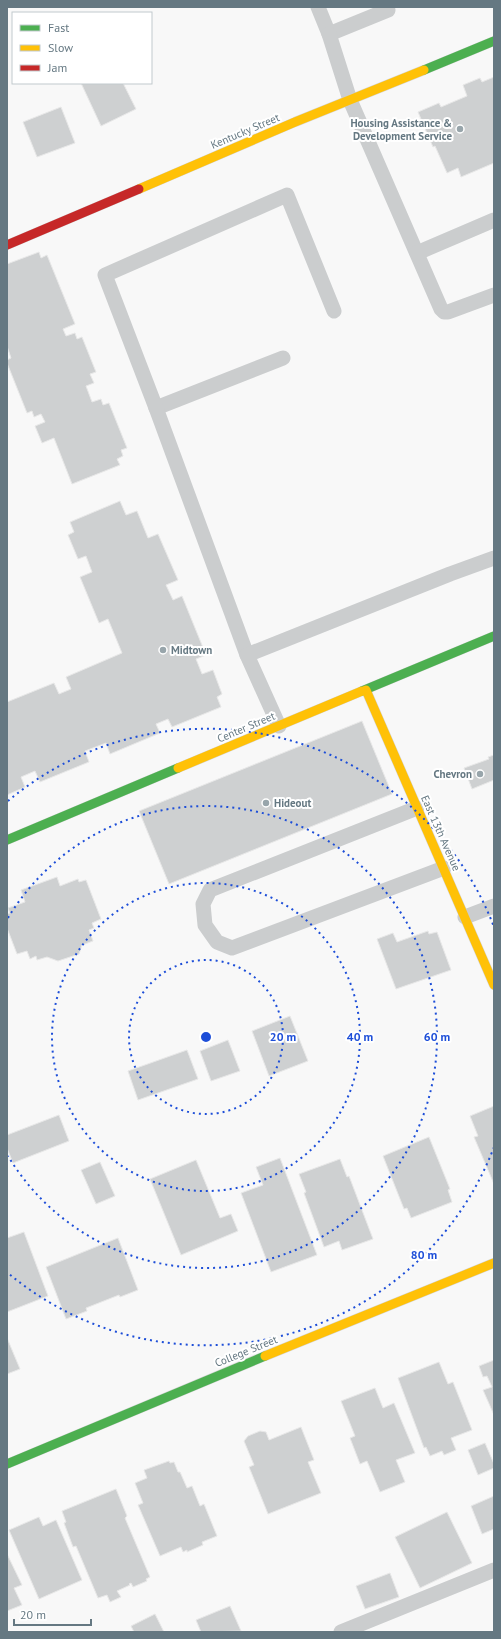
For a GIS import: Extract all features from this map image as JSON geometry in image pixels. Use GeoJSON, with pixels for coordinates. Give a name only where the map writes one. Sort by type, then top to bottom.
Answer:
{"type":"FeatureCollection","features":[{"type":"Feature","properties":{"kind":"street","name":"Kentucky Street"},"geometry":{"type":"LineString","coordinates":[[7,245],[295,122],[494,41]]}},
{"type":"Feature","properties":{"kind":"street","name":"Center Street"},"geometry":{"type":"LineString","coordinates":[[7,840],[494,636]]}},
{"type":"Feature","properties":{"kind":"street","name":"East 13th Avenue"},"geometry":{"type":"LineString","coordinates":[[366,690],[494,984]]}},
{"type":"Feature","properties":{"kind":"street","name":"College Street"},"geometry":{"type":"LineString","coordinates":[[7,1464],[494,1263]]}},
{"type":"Feature","properties":{"kind":"lane"},"geometry":{"type":"LineString","coordinates":[[318,7],[330,34],[350,100],[444,312],[448,312],[494,295]]}},
{"type":"Feature","properties":{"kind":"lane"},"geometry":{"type":"LineString","coordinates":[[330,34],[388,10],[386,7]]}},
{"type":"Feature","properties":{"kind":"lane"},"geometry":{"type":"LineString","coordinates":[[279,726],[247,655],[156,408],[105,275],[287,195],[334,311]]}},
{"type":"Feature","properties":{"kind":"lane"},"geometry":{"type":"LineString","coordinates":[[417,253],[494,220]]}},
{"type":"Feature","properties":{"kind":"lane"},"geometry":{"type":"LineString","coordinates":[[156,408],[283,358]]}},
{"type":"Feature","properties":{"kind":"lane"},"geometry":{"type":"LineString","coordinates":[[247,655],[442,577],[494,558]]}},
{"type":"Feature","properties":{"kind":"lane"},"geometry":{"type":"LineString","coordinates":[[417,808],[210,890],[202,904],[205,925],[217,942],[232,948],[444,868]]}},
{"type":"Feature","properties":{"kind":"lane"},"geometry":{"type":"LineString","coordinates":[[465,917],[494,906]]}},
{"type":"Feature","properties":{"kind":"lane"},"geometry":{"type":"LineString","coordinates":[[341,1632],[494,1570]]}},
{"type":"Feature","properties":{"kind":"building","name":"Housing Assistance & Development Service"},"geometry":{"type":"Polygon","coordinates":[[[494,77],[494,163],[461,177],[458,168],[447,173],[435,146],[433,147],[418,112],[439,103],[441,107],[467,96],[463,85],[480,78],[482,82],[494,77]]]}},
{"type":"Feature","properties":{"kind":"building"},"geometry":{"type":"Polygon","coordinates":[[[81,84],[124,84],[136,109],[101,126],[81,84]]]}},
{"type":"Feature","properties":{"kind":"building"},"geometry":{"type":"Polygon","coordinates":[[[61,107],[75,143],[37,157],[23,122],[61,107]]]}},
{"type":"Feature","properties":{"kind":"building"},"geometry":{"type":"Polygon","coordinates":[[[39,252],[41,258],[47,255],[75,324],[63,329],[66,336],[75,333],[77,339],[82,337],[96,372],[90,374],[94,383],[86,386],[92,402],[101,399],[103,405],[109,403],[127,448],[121,450],[123,456],[117,459],[120,465],[72,484],[54,438],[42,443],[35,426],[45,422],[41,414],[34,417],[32,411],[27,413],[7,363],[7,360],[11,358],[7,346],[7,264],[39,252]]]}},
{"type":"Feature","properties":{"kind":"building","name":"Midtown"},"geometry":{"type":"Polygon","coordinates":[[[120,501],[126,515],[137,511],[148,538],[158,534],[178,580],[166,585],[173,600],[182,596],[206,655],[196,659],[202,674],[213,670],[222,694],[217,697],[221,707],[172,727],[168,719],[156,724],[160,733],[110,754],[106,743],[85,751],[89,762],[40,782],[35,771],[21,777],[25,787],[7,795],[7,702],[54,683],[59,694],[71,689],[66,677],[122,653],[108,619],[99,623],[80,577],[92,572],[86,556],[78,559],[68,535],[74,532],[70,522],[120,501]]]}},
{"type":"Feature","properties":{"kind":"building","name":"Hideout"},"geometry":{"type":"Polygon","coordinates":[[[362,721],[392,794],[169,884],[139,811],[362,721]]]}},
{"type":"Feature","properties":{"kind":"building","name":"Chevron"},"geometry":{"type":"Polygon","coordinates":[[[494,755],[494,780],[472,789],[464,768],[489,759],[488,757],[494,755]]]}},
{"type":"Feature","properties":{"kind":"building"},"geometry":{"type":"Polygon","coordinates":[[[57,877],[60,886],[78,879],[79,882],[86,880],[101,919],[92,923],[94,928],[89,930],[93,941],[82,945],[79,954],[58,961],[47,957],[37,960],[36,956],[30,959],[27,951],[17,954],[7,928],[7,914],[10,913],[8,908],[25,902],[21,890],[57,877]]]}},
{"type":"Feature","properties":{"kind":"building"},"geometry":{"type":"Polygon","coordinates":[[[428,931],[429,934],[437,932],[451,970],[396,989],[377,939],[393,933],[397,942],[428,931]]]}},
{"type":"Feature","properties":{"kind":"building"},"geometry":{"type":"Polygon","coordinates":[[[290,1016],[308,1061],[269,1076],[252,1031],[290,1016]]]}},
{"type":"Feature","properties":{"kind":"building"},"geometry":{"type":"Polygon","coordinates":[[[228,1040],[240,1071],[211,1081],[200,1051],[228,1040]]]}},
{"type":"Feature","properties":{"kind":"building"},"geometry":{"type":"Polygon","coordinates":[[[187,1050],[198,1079],[138,1100],[128,1071],[187,1050]]]}},
{"type":"Feature","properties":{"kind":"building"},"geometry":{"type":"Polygon","coordinates":[[[494,1106],[494,1184],[474,1137],[478,1136],[470,1116],[494,1106]]]}},
{"type":"Feature","properties":{"kind":"building"},"geometry":{"type":"Polygon","coordinates":[[[59,1115],[69,1141],[13,1163],[7,1148],[7,1135],[59,1115]]]}},
{"type":"Feature","properties":{"kind":"building"},"geometry":{"type":"Polygon","coordinates":[[[429,1137],[450,1189],[448,1190],[452,1202],[411,1218],[407,1208],[404,1209],[383,1156],[429,1137]]]}},
{"type":"Feature","properties":{"kind":"building"},"geometry":{"type":"Polygon","coordinates":[[[280,1158],[317,1255],[271,1272],[241,1193],[263,1185],[256,1167],[280,1158]]]}},
{"type":"Feature","properties":{"kind":"building"},"geometry":{"type":"Polygon","coordinates":[[[340,1159],[347,1177],[349,1176],[373,1239],[342,1250],[339,1241],[324,1247],[304,1193],[306,1192],[299,1174],[340,1159]]]}},
{"type":"Feature","properties":{"kind":"building"},"geometry":{"type":"Polygon","coordinates":[[[196,1160],[220,1218],[231,1214],[238,1231],[181,1255],[150,1179],[196,1160]]]}},
{"type":"Feature","properties":{"kind":"building"},"geometry":{"type":"Polygon","coordinates":[[[100,1162],[115,1196],[96,1204],[81,1170],[100,1162]]]}},
{"type":"Feature","properties":{"kind":"building"},"geometry":{"type":"Polygon","coordinates":[[[24,1232],[48,1296],[7,1312],[7,1238],[24,1232]]]}},
{"type":"Feature","properties":{"kind":"building"},"geometry":{"type":"Polygon","coordinates":[[[118,1238],[138,1290],[120,1297],[119,1295],[86,1308],[87,1311],[66,1319],[46,1267],[118,1238]]]}},
{"type":"Feature","properties":{"kind":"building"},"geometry":{"type":"Polygon","coordinates":[[[7,1338],[20,1369],[7,1374],[7,1338]]]}},
{"type":"Feature","properties":{"kind":"building"},"geometry":{"type":"Polygon","coordinates":[[[494,1360],[494,1415],[483,1390],[492,1387],[487,1376],[483,1377],[479,1366],[494,1360]]]}},
{"type":"Feature","properties":{"kind":"building"},"geometry":{"type":"Polygon","coordinates":[[[439,1362],[448,1384],[453,1382],[472,1430],[451,1438],[456,1450],[444,1455],[442,1451],[430,1456],[426,1447],[424,1448],[398,1378],[439,1362]]]}},
{"type":"Feature","properties":{"kind":"building"},"geometry":{"type":"Polygon","coordinates":[[[375,1388],[383,1408],[394,1403],[415,1453],[396,1460],[405,1482],[380,1492],[367,1461],[360,1464],[350,1438],[355,1436],[341,1401],[375,1388]]]}},
{"type":"Feature","properties":{"kind":"building"},"geometry":{"type":"Polygon","coordinates":[[[301,1427],[314,1460],[308,1462],[321,1493],[268,1514],[249,1467],[254,1465],[244,1441],[248,1436],[260,1431],[266,1432],[269,1440],[301,1427]]]}},
{"type":"Feature","properties":{"kind":"building"},"geometry":{"type":"Polygon","coordinates":[[[485,1443],[494,1464],[494,1468],[478,1475],[468,1450],[485,1443]]]}},
{"type":"Feature","properties":{"kind":"building"},"geometry":{"type":"Polygon","coordinates":[[[169,1461],[170,1463],[174,1462],[187,1488],[192,1486],[200,1506],[204,1504],[217,1536],[202,1542],[203,1545],[187,1552],[187,1550],[183,1552],[181,1547],[160,1556],[138,1505],[143,1503],[135,1483],[147,1478],[144,1470],[169,1461]]]}},
{"type":"Feature","properties":{"kind":"building"},"geometry":{"type":"Polygon","coordinates":[[[116,1489],[127,1516],[125,1518],[150,1577],[146,1579],[147,1581],[133,1587],[131,1583],[129,1584],[130,1585],[117,1591],[121,1597],[110,1602],[107,1595],[98,1598],[76,1546],[73,1547],[64,1523],[66,1522],[62,1511],[116,1489]]]}},
{"type":"Feature","properties":{"kind":"building"},"geometry":{"type":"Polygon","coordinates":[[[494,1496],[494,1529],[482,1534],[471,1506],[494,1496]]]}},
{"type":"Feature","properties":{"kind":"building"},"geometry":{"type":"Polygon","coordinates":[[[447,1512],[472,1563],[420,1588],[395,1537],[447,1512]]]}},
{"type":"Feature","properties":{"kind":"building"},"geometry":{"type":"Polygon","coordinates":[[[39,1517],[43,1526],[56,1520],[82,1580],[39,1599],[9,1530],[39,1517]]]}},
{"type":"Feature","properties":{"kind":"building"},"geometry":{"type":"Polygon","coordinates":[[[7,1554],[22,1585],[14,1588],[22,1605],[7,1611],[7,1554]]]}},
{"type":"Feature","properties":{"kind":"building"},"geometry":{"type":"Polygon","coordinates":[[[390,1573],[399,1597],[365,1609],[356,1586],[390,1573]]]}},
{"type":"Feature","properties":{"kind":"building"},"geometry":{"type":"Polygon","coordinates":[[[230,1606],[241,1631],[201,1632],[196,1620],[230,1606]]]}},
{"type":"Feature","properties":{"kind":"building"},"geometry":{"type":"Polygon","coordinates":[[[155,1614],[164,1632],[134,1632],[131,1626],[155,1614]]]}},
{"type":"Feature","properties":{"kind":"traffic: fast"},"geometry":{"type":"LineString","coordinates":[[424,70],[494,41]]}},
{"type":"Feature","properties":{"kind":"traffic: fast"},"geometry":{"type":"LineString","coordinates":[[362,691],[494,636]]}},
{"type":"Feature","properties":{"kind":"traffic: fast"},"geometry":{"type":"LineString","coordinates":[[7,840],[178,768]]}},
{"type":"Feature","properties":{"kind":"traffic: fast"},"geometry":{"type":"LineString","coordinates":[[7,1464],[265,1356]]}},
{"type":"Feature","properties":{"kind":"traffic: slow"},"geometry":{"type":"LineString","coordinates":[[139,189],[295,122],[424,70]]}},
{"type":"Feature","properties":{"kind":"traffic: slow"},"geometry":{"type":"LineString","coordinates":[[366,690],[494,985]]}},
{"type":"Feature","properties":{"kind":"traffic: slow"},"geometry":{"type":"LineString","coordinates":[[178,768],[362,691]]}},
{"type":"Feature","properties":{"kind":"traffic: slow"},"geometry":{"type":"LineString","coordinates":[[265,1356],[494,1263]]}},
{"type":"Feature","properties":{"kind":"traffic: jam"},"geometry":{"type":"LineString","coordinates":[[7,245],[139,189]]}},
{"type":"Feature","properties":{"kind":"place","name":"Housing Assistance & Development Service"},"geometry":{"type":"Point","coordinates":[460,129]}},
{"type":"Feature","properties":{"kind":"place","name":"Midtown"},"geometry":{"type":"Point","coordinates":[163,650]}},
{"type":"Feature","properties":{"kind":"place","name":"Chevron"},"geometry":{"type":"Point","coordinates":[480,774]}},
{"type":"Feature","properties":{"kind":"place","name":"Hideout"},"geometry":{"type":"Point","coordinates":[266,803]}}]}
